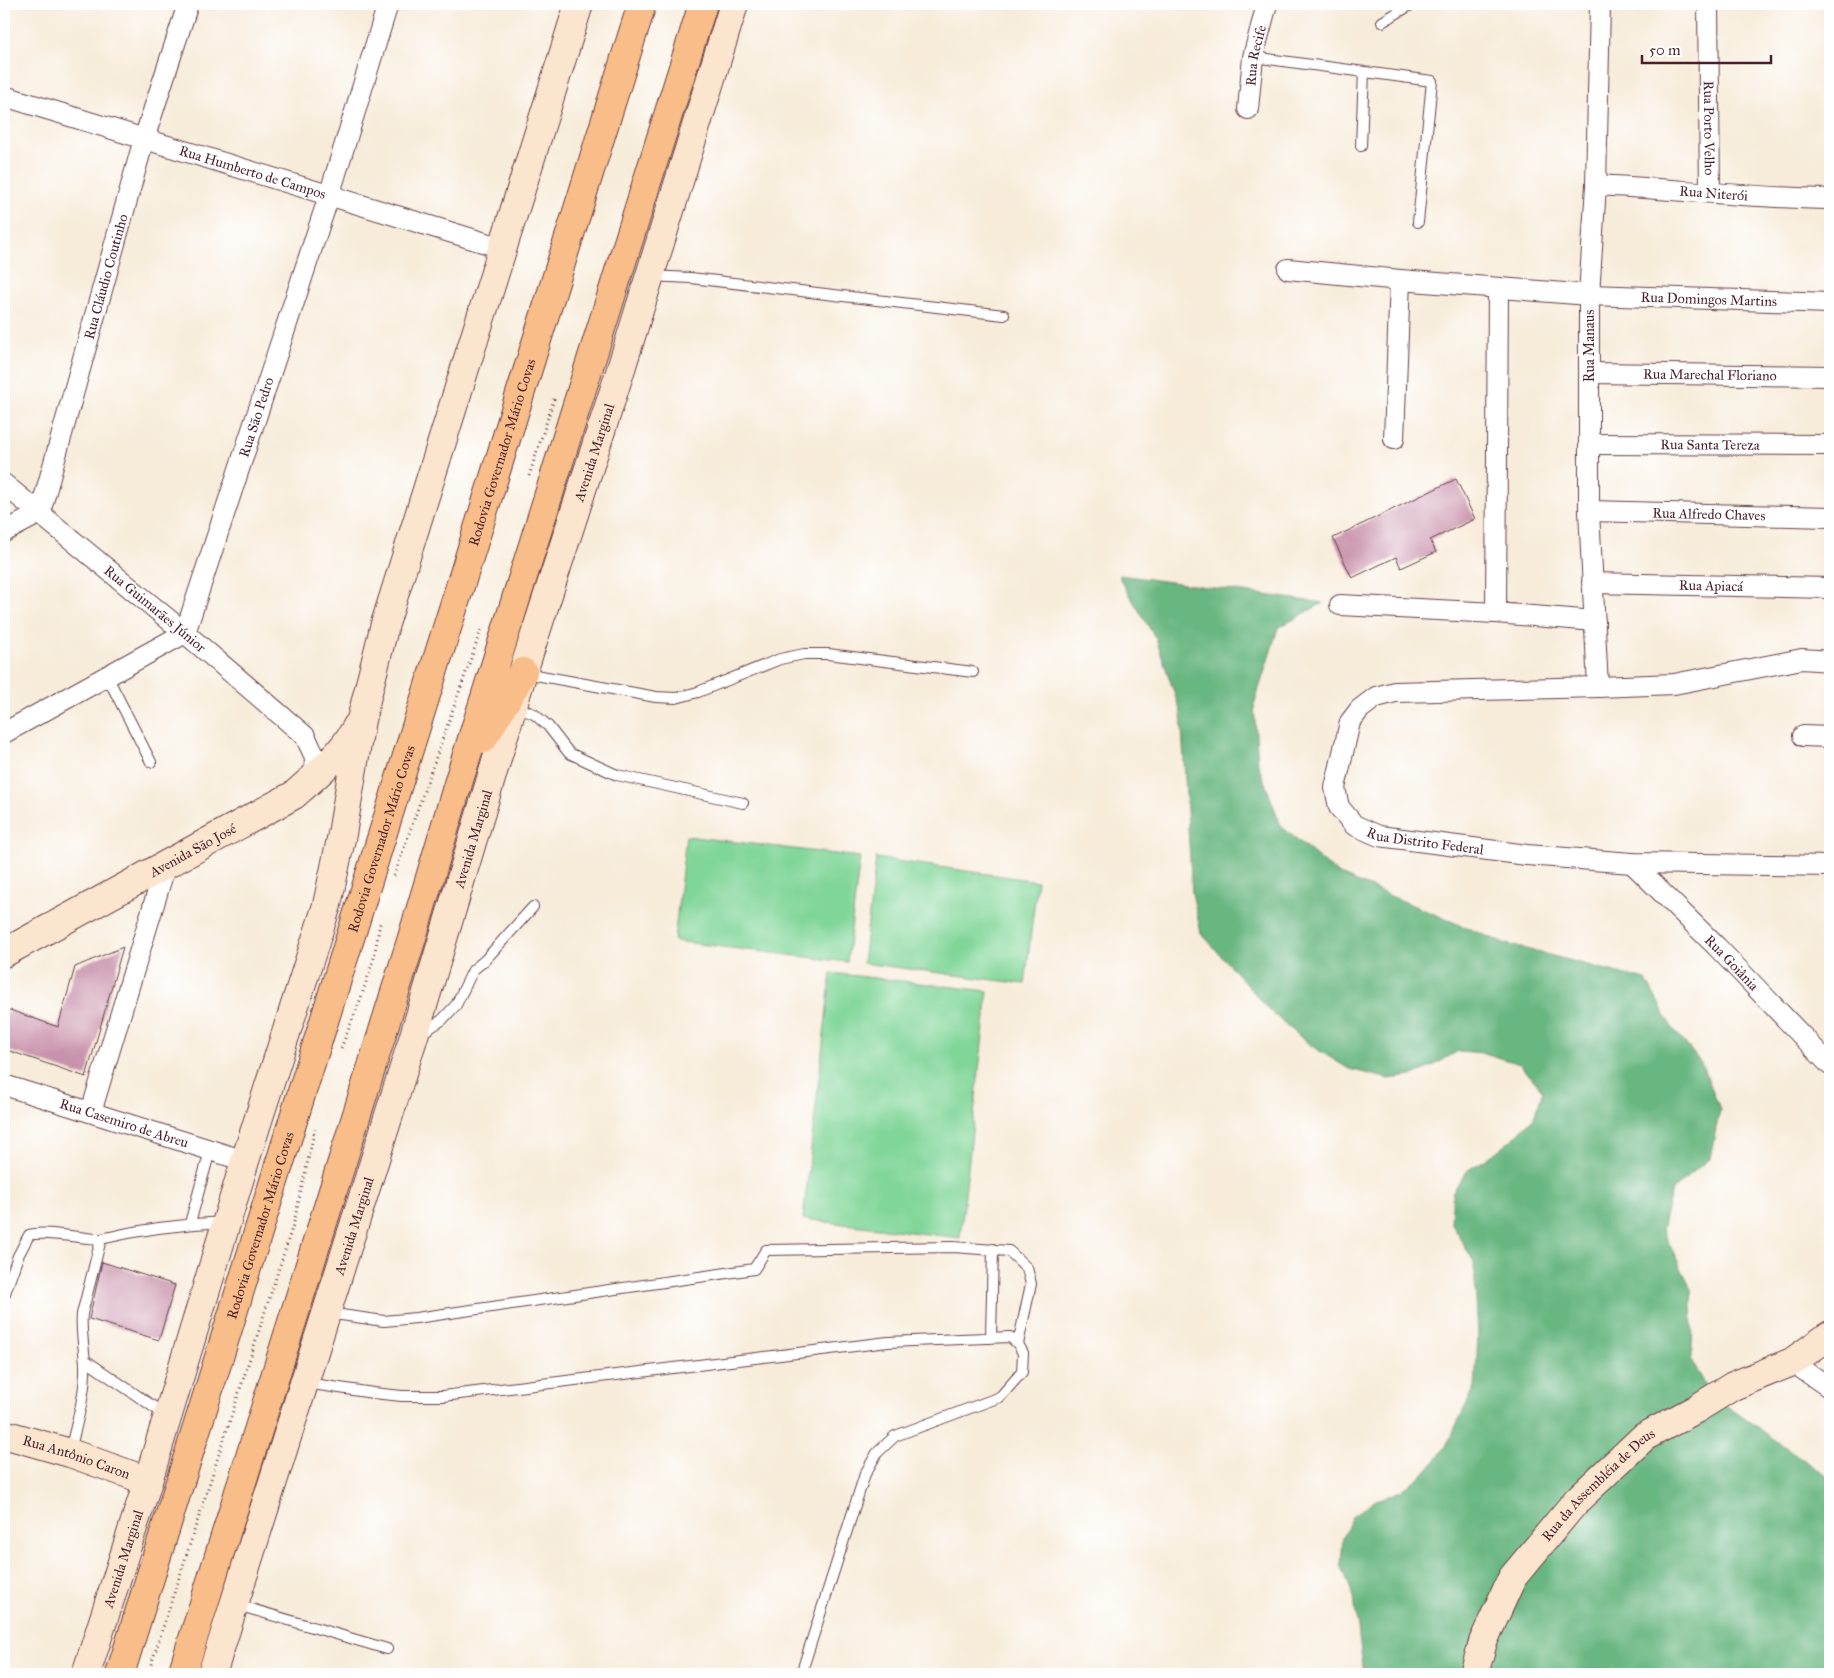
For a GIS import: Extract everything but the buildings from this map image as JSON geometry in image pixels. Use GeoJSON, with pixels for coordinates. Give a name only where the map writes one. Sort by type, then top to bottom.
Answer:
{"type":"FeatureCollection","features":[{"type":"Feature","properties":{"kind":"main road","name":"Rodovia Governador Mário Covas"},"geometry":{"type":"LineString","coordinates":[[120,1674],[642,4]]}},
{"type":"Feature","properties":{"kind":"main road"},"geometry":{"type":"LineString","coordinates":[[182,1674],[411,941],[460,777],[703,4]]}},
{"type":"Feature","properties":{"kind":"main road"},"geometry":{"type":"LineString","coordinates":[[460,777],[523,672]]}},
{"type":"Feature","properties":{"kind":"street","name":"Rua Cláudio Coutinho"},"geometry":{"type":"LineString","coordinates":[[40,513],[144,139],[188,4]]}},
{"type":"Feature","properties":{"kind":"street","name":"Rua São Pedro"},"geometry":{"type":"LineString","coordinates":[[186,632],[329,196],[388,4]]}},
{"type":"Feature","properties":{"kind":"street","name":"Avenida Marginal"},"geometry":{"type":"LineString","coordinates":[[86,1674],[148,1480],[245,1161],[327,905],[342,834],[361,720],[385,624],[579,4]]}},
{"type":"Feature","properties":{"kind":"street","name":"Avenida Marginal"},"geometry":{"type":"LineString","coordinates":[[212,1674],[413,1039],[523,672],[620,372],[734,4]]}},
{"type":"Feature","properties":{"kind":"street","name":"Rua Recife"},"geometry":{"type":"LineString","coordinates":[[1248,109],[1253,57],[1267,4]]}},
{"type":"Feature","properties":{"kind":"street","name":"Rua Manaus"},"geometry":{"type":"LineString","coordinates":[[1598,687],[1589,512],[1589,295],[1596,185],[1600,4]]}},
{"type":"Feature","properties":{"kind":"street","name":"Rua Porto Velho"},"geometry":{"type":"LineString","coordinates":[[1708,4],[1710,192]]}},
{"type":"Feature","properties":{"kind":"street","name":"Rua Humberto de Campos"},"geometry":{"type":"LineString","coordinates":[[4,96],[502,248]]}},
{"type":"Feature","properties":{"kind":"street","name":"Rua Niterói"},"geometry":{"type":"LineString","coordinates":[[1596,185],[1776,198],[1830,199]]}},
{"type":"Feature","properties":{"kind":"street","name":"Rua Domingos Martins"},"geometry":{"type":"LineString","coordinates":[[1288,269],[1589,295],[1830,303]]}},
{"type":"Feature","properties":{"kind":"street"},"geometry":{"type":"LineString","coordinates":[[1394,439],[1400,280]]}},
{"type":"Feature","properties":{"kind":"street"},"geometry":{"type":"LineString","coordinates":[[1496,613],[1498,288]]}},
{"type":"Feature","properties":{"kind":"street","name":"Rua Marechal Floriano"},"geometry":{"type":"LineString","coordinates":[[1589,373],[1830,376]]}},
{"type":"Feature","properties":{"kind":"street","name":"Rua Santa Tereza"},"geometry":{"type":"LineString","coordinates":[[1589,444],[1830,445]]}},
{"type":"Feature","properties":{"kind":"street","name":"Rua Guimarães Júnior"},"geometry":{"type":"LineString","coordinates":[[4,484],[186,632],[304,736],[315,757],[314,777]]}},
{"type":"Feature","properties":{"kind":"street","name":"Rua Alfredo Chaves"},"geometry":{"type":"LineString","coordinates":[[1589,512],[1830,517]]}},
{"type":"Feature","properties":{"kind":"street"},"geometry":{"type":"LineString","coordinates":[[4,532],[40,513]]}},
{"type":"Feature","properties":{"kind":"street","name":"Rua Apiacá"},"geometry":{"type":"LineString","coordinates":[[1592,584],[1830,588]]}},
{"type":"Feature","properties":{"kind":"street"},"geometry":{"type":"LineString","coordinates":[[1340,605],[1595,620]]}},
{"type":"Feature","properties":{"kind":"street"},"geometry":{"type":"LineString","coordinates":[[4,733],[186,632]]}},
{"type":"Feature","properties":{"kind":"street","name":"Rua Distrito Federal"},"geometry":{"type":"LineString","coordinates":[[1830,661],[1802,659],[1674,684],[1395,692],[1376,697],[1360,709],[1350,722],[1336,788],[1339,808],[1354,824],[1379,836],[1528,855],[1632,863],[1830,866]]}},
{"type":"Feature","properties":{"kind":"street","name":"Avenida São José"},"geometry":{"type":"LineString","coordinates":[[4,953],[294,795],[346,744],[361,720]]}},
{"type":"Feature","properties":{"kind":"street","name":"Rua Guimarães Júnior"},"geometry":{"type":"LineString","coordinates":[[304,736],[325,743],[346,744]]}},
{"type":"Feature","properties":{"kind":"street"},"geometry":{"type":"LineString","coordinates":[[1803,736],[1830,737]]}},
{"type":"Feature","properties":{"kind":"street","name":"Rua Goiânia"},"geometry":{"type":"LineString","coordinates":[[1632,863],[1717,946],[1830,1065]]}},
{"type":"Feature","properties":{"kind":"street"},"geometry":{"type":"LineString","coordinates":[[91,1112],[166,864]]}},
{"type":"Feature","properties":{"kind":"street","name":"Rua Casemiro de Abreu"},"geometry":{"type":"LineString","coordinates":[[4,1085],[245,1161]]}},
{"type":"Feature","properties":{"kind":"street"},"geometry":{"type":"LineString","coordinates":[[1830,1335],[1792,1362],[1830,1388]]}},
{"type":"Feature","properties":{"kind":"street","name":"Rua da Assembléia de Deus"},"geometry":{"type":"LineString","coordinates":[[1474,1674],[1483,1642],[1512,1578],[1578,1500],[1644,1437],[1696,1409],[1733,1386],[1792,1362]]}},
{"type":"Feature","properties":{"kind":"street","name":"Rua Antônio Caron"},"geometry":{"type":"LineString","coordinates":[[4,1434],[70,1453],[148,1480]]}},
{"type":"Feature","properties":{"kind":"lane"},"geometry":{"type":"LineString","coordinates":[[1382,22],[1412,4]]}},
{"type":"Feature","properties":{"kind":"lane"},"geometry":{"type":"LineString","coordinates":[[1253,57],[1432,81],[1418,222]]}},
{"type":"Feature","properties":{"kind":"lane"},"geometry":{"type":"LineString","coordinates":[[1361,146],[1364,72]]}},
{"type":"Feature","properties":{"kind":"lane"},"geometry":{"type":"LineString","coordinates":[[650,276],[691,278],[1004,316]]}},
{"type":"Feature","properties":{"kind":"lane"},"geometry":{"type":"LineString","coordinates":[[523,672],[656,697],[676,698],[698,692],[780,659],[804,654],[828,654],[973,672]]}},
{"type":"Feature","properties":{"kind":"lane"},"geometry":{"type":"LineString","coordinates":[[107,676],[151,762]]}},
{"type":"Feature","properties":{"kind":"lane"},"geometry":{"type":"LineString","coordinates":[[513,706],[534,714],[548,726],[569,753],[617,775],[743,803]]}},
{"type":"Feature","properties":{"kind":"lane"},"geometry":{"type":"LineString","coordinates":[[413,1039],[442,1020],[456,1005],[472,970],[533,907]]}},
{"type":"Feature","properties":{"kind":"lane"},"geometry":{"type":"LineString","coordinates":[[190,1223],[210,1151]]}},
{"type":"Feature","properties":{"kind":"lane"},"geometry":{"type":"LineString","coordinates":[[4,1296],[18,1256],[29,1235],[37,1232],[72,1237],[101,1238],[133,1231],[190,1223],[227,1222]]}},
{"type":"Feature","properties":{"kind":"lane"},"geometry":{"type":"LineString","coordinates":[[70,1453],[84,1395],[85,1360],[81,1322],[82,1314],[101,1238]]}},
{"type":"Feature","properties":{"kind":"lane"},"geometry":{"type":"LineString","coordinates":[[326,1313],[384,1320],[416,1318],[754,1269],[766,1250],[953,1247],[1009,1251],[1027,1268],[1031,1284],[1018,1344]]}},
{"type":"Feature","properties":{"kind":"lane"},"geometry":{"type":"LineString","coordinates":[[991,1338],[993,1250]]}},
{"type":"Feature","properties":{"kind":"lane"},"geometry":{"type":"LineString","coordinates":[[305,1383],[402,1396],[442,1396],[888,1342],[1010,1338],[1018,1344],[1023,1353],[1022,1372],[1000,1397],[895,1436],[877,1453],[865,1474],[802,1674]]}},
{"type":"Feature","properties":{"kind":"lane"},"geometry":{"type":"LineString","coordinates":[[85,1360],[167,1416]]}},
{"type":"Feature","properties":{"kind":"lane"},"geometry":{"type":"LineString","coordinates":[[234,1604],[386,1649]]}},
{"type":"Feature","properties":{"kind":"path"},"geometry":{"type":"LineString","coordinates":[[527,485],[557,388]]}},
{"type":"Feature","properties":{"kind":"path"},"geometry":{"type":"LineString","coordinates":[[394,878],[481,630]]}},
{"type":"Feature","properties":{"kind":"path"},"geometry":{"type":"LineString","coordinates":[[338,1054],[361,998],[374,958],[381,914]]}},
{"type":"Feature","properties":{"kind":"path"},"geometry":{"type":"LineString","coordinates":[[148,1674],[294,1222],[316,1126]]}},
{"type":"Feature","properties":{"kind":"green space"},"geometry":{"type":"Polygon","coordinates":[[[1120,575],[1323,603],[1278,628],[1254,705],[1258,764],[1281,826],[1338,874],[1506,944],[1646,980],[1671,1026],[1701,1063],[1720,1109],[1710,1158],[1672,1190],[1662,1229],[1691,1288],[1693,1328],[1691,1359],[1711,1395],[1830,1478],[1830,1674],[1364,1674],[1354,1598],[1341,1564],[1343,1538],[1352,1517],[1373,1501],[1401,1491],[1430,1468],[1445,1448],[1475,1387],[1478,1336],[1474,1262],[1451,1222],[1453,1191],[1468,1170],[1488,1158],[1514,1138],[1534,1117],[1543,1091],[1520,1064],[1484,1053],[1458,1051],[1433,1066],[1411,1076],[1389,1079],[1349,1069],[1310,1045],[1271,1012],[1201,933],[1192,893],[1181,713],[1156,639],[1120,579],[1120,575]]]}},
{"type":"Feature","properties":{"kind":"green space"},"geometry":{"type":"Polygon","coordinates":[[[686,836],[860,857],[847,962],[674,941],[686,836]]]}},
{"type":"Feature","properties":{"kind":"green space"},"geometry":{"type":"Polygon","coordinates":[[[876,858],[1037,881],[1025,984],[863,963],[876,858]]]}},
{"type":"Feature","properties":{"kind":"green space"},"geometry":{"type":"Polygon","coordinates":[[[831,973],[988,991],[960,1238],[803,1219],[831,973]]]}}]}
